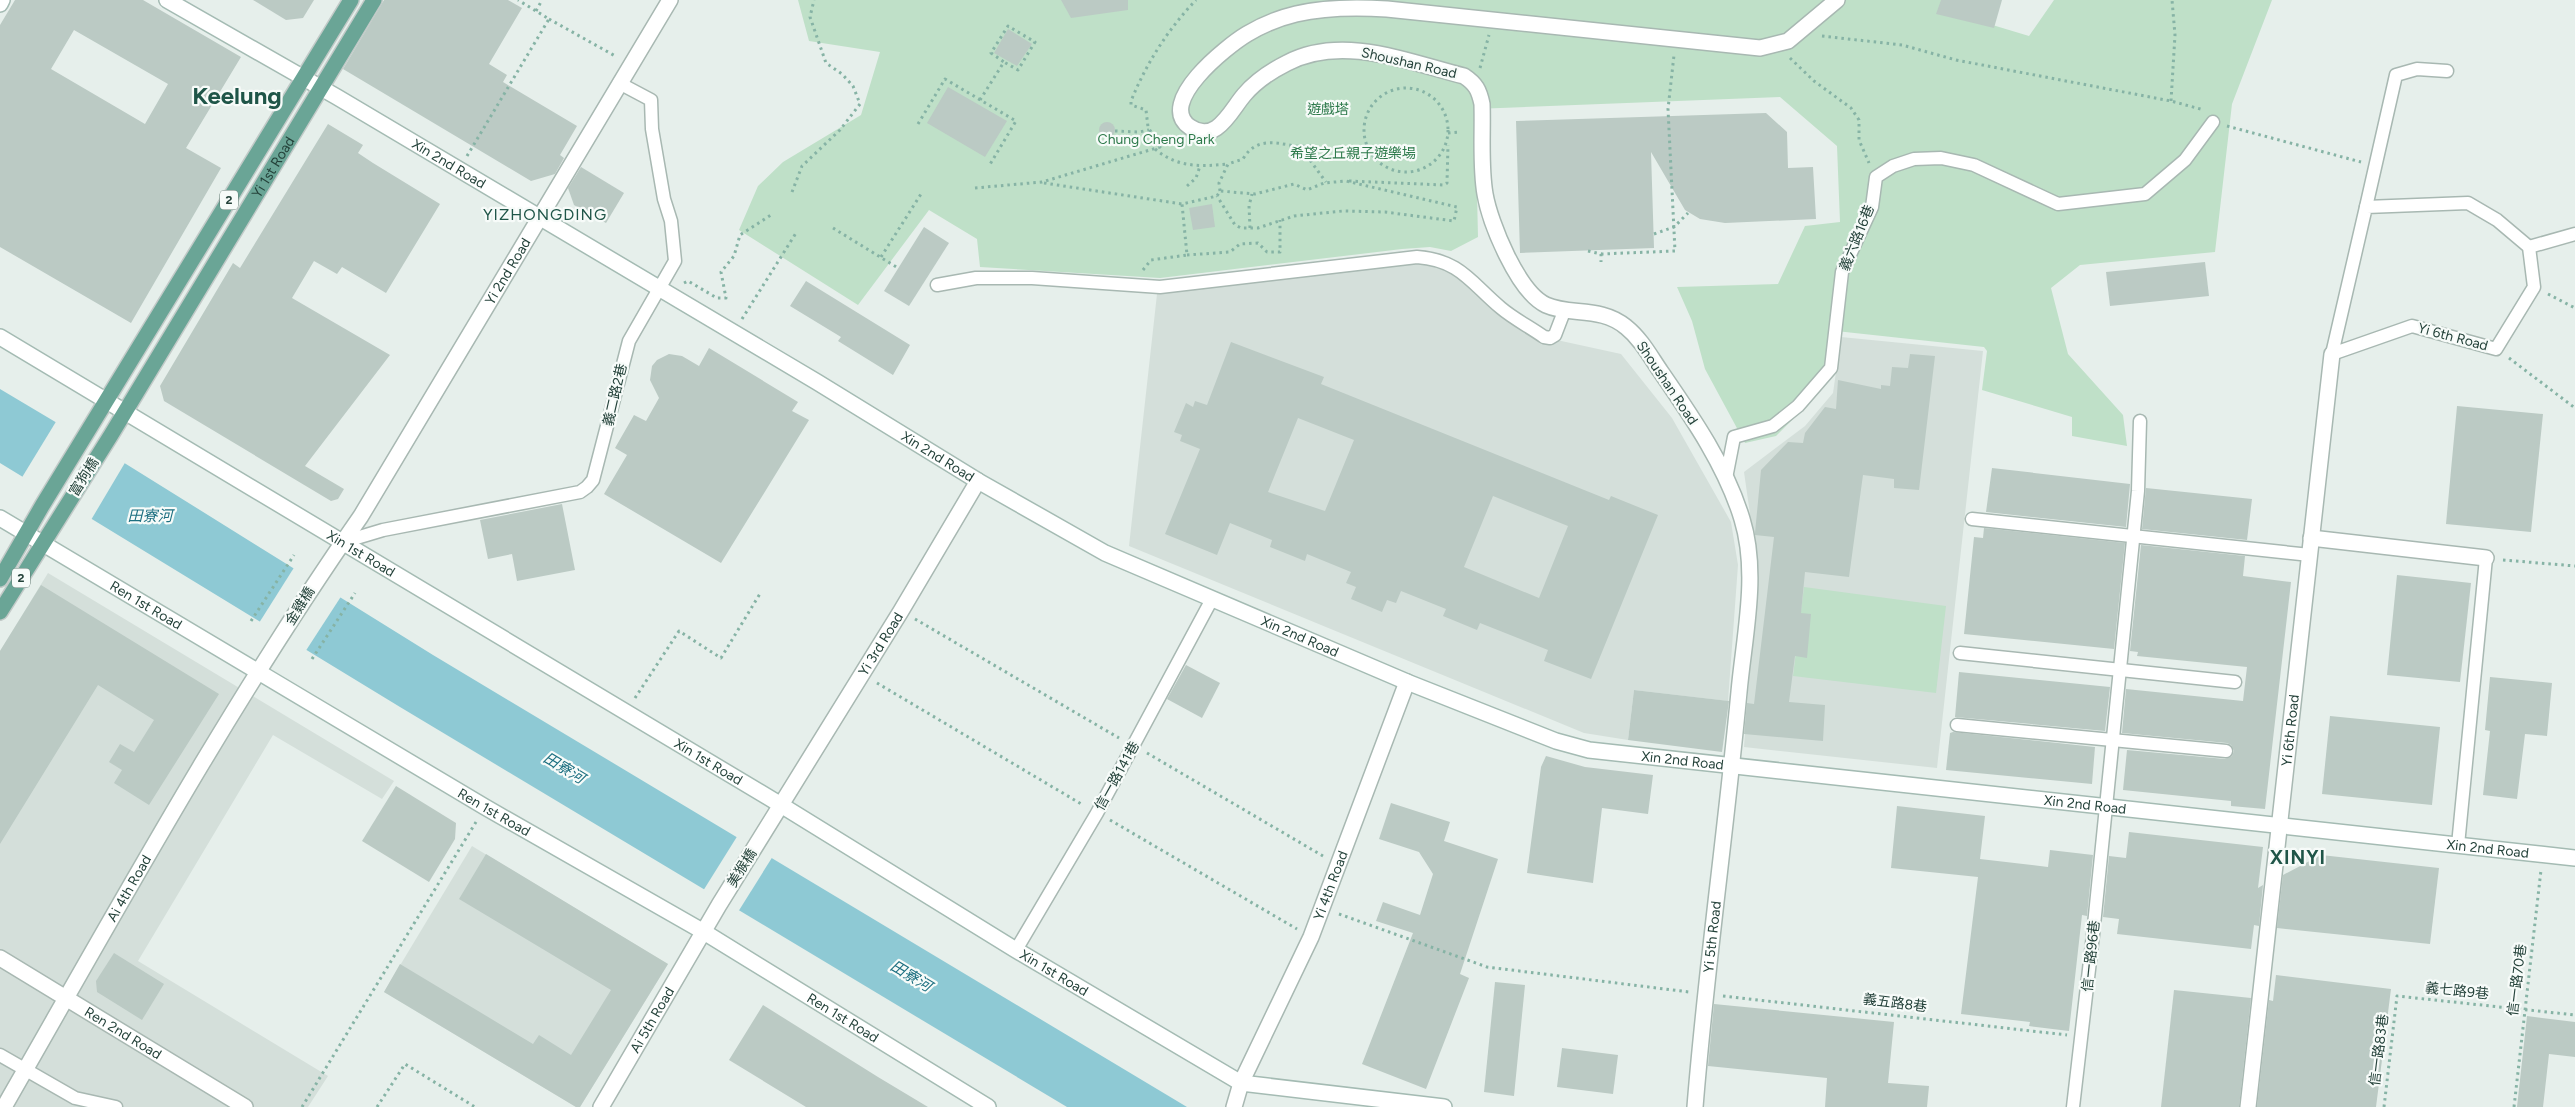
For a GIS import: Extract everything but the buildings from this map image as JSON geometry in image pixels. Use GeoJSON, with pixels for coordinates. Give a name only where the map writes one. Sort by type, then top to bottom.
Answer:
{"type":"FeatureCollection","features":[{"type":"Feature","properties":{"kind":"main road","name":"Yi 1st Road"},"geometry":{"type":"LineString","coordinates":[[108,400],[351,0]]}},
{"type":"Feature","properties":{"kind":"main road","name":"Yi 1st Road"},"geometry":{"type":"LineString","coordinates":[[126,411],[374,0]]}},
{"type":"Feature","properties":{"kind":"main road","name":"富狗橋"},"geometry":{"type":"LineString","coordinates":[[26,533],[108,400]]}},
{"type":"Feature","properties":{"kind":"main road","name":"富狗橋"},"geometry":{"type":"LineString","coordinates":[[43,543],[126,411]]}},
{"type":"Feature","properties":{"kind":"main road","name":"2"},"geometry":{"type":"LineString","coordinates":[[0,579],[26,533]]}},
{"type":"Feature","properties":{"kind":"main road","name":"2"},"geometry":{"type":"LineString","coordinates":[[0,612],[43,543]]}},
{"type":"Feature","properties":{"kind":"street"},"geometry":{"type":"LineString","coordinates":[[0,4],[2,0]]}},
{"type":"Feature","properties":{"kind":"street","name":"Xin 2nd Road"},"geometry":{"type":"LineString","coordinates":[[167,0],[321,88],[978,481],[1105,553],[1407,682],[1556,742],[1589,750],[2575,858]]}},
{"type":"Feature","properties":{"kind":"street","name":"Yi 2nd Road"},"geometry":{"type":"LineString","coordinates":[[344,542],[540,220],[619,83],[670,0]]}},
{"type":"Feature","properties":{"kind":"street"},"geometry":{"type":"LineString","coordinates":[[1794,38],[1837,0]]}},
{"type":"Feature","properties":{"kind":"street","name":"Shoushan Road"},"geometry":{"type":"LineString","coordinates":[[1732,766],[1751,565],[1743,521],[1726,478],[1686,408],[1637,338],[1625,325],[1610,318],[1583,310],[1547,306],[1534,297],[1506,255],[1485,194],[1482,104],[1479,91],[1474,82],[1464,76],[1360,51],[1325,51],[1303,55],[1271,72],[1245,94],[1226,121],[1213,131],[1203,132],[1192,129],[1185,122],[1180,109],[1180,102],[1186,90],[1233,43],[1278,20],[1316,10],[1337,8],[1387,9],[1760,48],[1794,38]]}},
{"type":"Feature","properties":{"kind":"street","name":"Xin 1st Road"},"geometry":{"type":"LineString","coordinates":[[0,337],[626,711],[1016,950],[1241,1083],[1444,1107]]}},
{"type":"Feature","properties":{"kind":"street","name":"Yi 6th Road"},"geometry":{"type":"LineString","coordinates":[[2248,1107],[2332,354]]}},
{"type":"Feature","properties":{"kind":"street","name":"Yi 3rd Road"},"geometry":{"type":"LineString","coordinates":[[781,805],[902,612],[978,481]]}},
{"type":"Feature","properties":{"kind":"street","name":"Ren 1st Road"},"geometry":{"type":"LineString","coordinates":[[0,518],[486,807],[704,932],[988,1107]]}},
{"type":"Feature","properties":{"kind":"street"},"geometry":{"type":"LineString","coordinates":[[2311,538],[2486,558]]}},
{"type":"Feature","properties":{"kind":"street","name":"金雞橋"},"geometry":{"type":"LineString","coordinates":[[258,671],[344,542]]}},
{"type":"Feature","properties":{"kind":"street","name":"Ai 4th Road"},"geometry":{"type":"LineString","coordinates":[[4,1107],[65,998],[258,671]]}},
{"type":"Feature","properties":{"kind":"street","name":"Yi 4th Road"},"geometry":{"type":"LineString","coordinates":[[1234,1107],[1241,1083],[1311,937],[1407,682]]}},
{"type":"Feature","properties":{"kind":"street","name":"Yi 5th Road"},"geometry":{"type":"LineString","coordinates":[[1695,1107],[1704,994],[1732,766]]}},
{"type":"Feature","properties":{"kind":"street","name":"美猴橋"},"geometry":{"type":"LineString","coordinates":[[704,932],[781,805]]}},
{"type":"Feature","properties":{"kind":"street","name":"Ai 5th Road"},"geometry":{"type":"LineString","coordinates":[[601,1107],[704,932]]}},
{"type":"Feature","properties":{"kind":"street","name":"Ren 2nd Road"},"geometry":{"type":"LineString","coordinates":[[0,958],[245,1107]]}},
{"type":"Feature","properties":{"kind":"lane","name":"Yi 6th Road"},"geometry":{"type":"LineString","coordinates":[[2332,354],[2396,75],[2417,69],[2447,71]]}},
{"type":"Feature","properties":{"kind":"lane","name":"義二路2巷"},"geometry":{"type":"LineString","coordinates":[[344,542],[383,530],[580,492],[587,487],[598,470],[629,341],[675,261],[671,221],[664,199],[652,129],[651,100],[619,83]]}},
{"type":"Feature","properties":{"kind":"lane"},"geometry":{"type":"LineString","coordinates":[[1876,177],[1893,166],[1914,159],[1941,158],[1974,165],[2058,204],[2145,194],[2185,160],[2213,122]]}},
{"type":"Feature","properties":{"kind":"lane","name":"義六路16巷"},"geometry":{"type":"LineString","coordinates":[[1726,478],[1734,437],[1773,426],[1798,406],[1831,368],[1842,272],[1872,207],[1876,177]]}},
{"type":"Feature","properties":{"kind":"lane"},"geometry":{"type":"LineString","coordinates":[[2366,207],[2468,203],[2497,220],[2529,247],[2534,287]]}},
{"type":"Feature","properties":{"kind":"lane"},"geometry":{"type":"LineString","coordinates":[[2529,247],[2575,234]]}},
{"type":"Feature","properties":{"kind":"lane"},"geometry":{"type":"LineString","coordinates":[[936,285],[976,278],[1032,278],[1160,287],[1399,259],[1430,258],[1447,262],[1457,268],[1502,309],[1544,337],[1550,338],[1555,336],[1565,309]]}},
{"type":"Feature","properties":{"kind":"lane","name":"Yi 6th Road"},"geometry":{"type":"LineString","coordinates":[[2332,354],[2412,326],[2496,349],[2534,287]]}},
{"type":"Feature","properties":{"kind":"lane","name":"信一路96巷"},"geometry":{"type":"LineString","coordinates":[[2073,1107],[2107,806],[2132,536],[2138,491],[2140,422]]}},
{"type":"Feature","properties":{"kind":"lane"},"geometry":{"type":"LineString","coordinates":[[1972,518],[2310,555]]}},
{"type":"Feature","properties":{"kind":"lane"},"geometry":{"type":"LineString","coordinates":[[2458,845],[2486,558]]}},
{"type":"Feature","properties":{"kind":"lane","name":"信一路141巷"},"geometry":{"type":"LineString","coordinates":[[1016,950],[1106,796],[1212,599]]}},
{"type":"Feature","properties":{"kind":"lane"},"geometry":{"type":"LineString","coordinates":[[1960,653],[2235,682]]}},
{"type":"Feature","properties":{"kind":"lane"},"geometry":{"type":"LineString","coordinates":[[1957,725],[2113,742],[2226,751]]}},
{"type":"Feature","properties":{"kind":"lane"},"geometry":{"type":"LineString","coordinates":[[0,1055],[76,1098],[116,1107]]}},
{"type":"Feature","properties":{"kind":"path"},"geometry":{"type":"LineString","coordinates":[[518,0],[631,65]]}},
{"type":"Feature","properties":{"kind":"path"},"geometry":{"type":"LineString","coordinates":[[536,11],[542,0]]}},
{"type":"Feature","properties":{"kind":"path"},"geometry":{"type":"LineString","coordinates":[[792,192],[802,166],[840,130],[860,104],[853,86],[842,74],[826,63],[810,17],[814,0]]}},
{"type":"Feature","properties":{"kind":"path"},"geometry":{"type":"LineString","coordinates":[[975,188],[1042,182],[1160,146],[1149,130],[1146,110],[1131,105],[1131,101],[1147,64],[1186,10],[1196,0]]}},
{"type":"Feature","properties":{"kind":"path"},"geometry":{"type":"LineString","coordinates":[[2171,101],[2175,34],[2172,0]]}},
{"type":"Feature","properties":{"kind":"path"},"geometry":{"type":"LineString","coordinates":[[458,171],[549,19]]}},
{"type":"Feature","properties":{"kind":"path"},"geometry":{"type":"LineString","coordinates":[[1008,26],[1035,42],[1018,70],[1004,62],[991,53],[1008,26]]}},
{"type":"Feature","properties":{"kind":"path"},"geometry":{"type":"LineString","coordinates":[[1474,82],[1484,57],[1490,32]]}},
{"type":"Feature","properties":{"kind":"path"},"geometry":{"type":"LineString","coordinates":[[1876,177],[1860,140],[1859,120],[1851,108],[1814,81],[1786,55],[1794,38],[1902,45],[1956,60],[2171,101],[2212,112],[2213,122],[2376,166]]}},
{"type":"Feature","properties":{"kind":"path"},"geometry":{"type":"LineString","coordinates":[[1588,250],[1601,254],[1675,251],[1668,109],[1675,39]]}},
{"type":"Feature","properties":{"kind":"path"},"geometry":{"type":"LineString","coordinates":[[980,100],[1004,62]]}},
{"type":"Feature","properties":{"kind":"path"},"geometry":{"type":"LineString","coordinates":[[918,124],[945,79],[1016,121],[989,166]]}},
{"type":"Feature","properties":{"kind":"path"},"geometry":{"type":"LineString","coordinates":[[1220,190],[1252,194],[1294,184],[1307,190],[1326,182],[1346,181],[1444,185],[1447,183],[1448,132],[1447,117],[1440,104],[1430,94],[1416,89],[1402,88],[1388,92],[1372,106],[1364,126],[1366,140],[1376,158],[1391,169],[1404,172],[1418,170],[1430,165],[1440,156],[1446,144],[1448,132]]}},
{"type":"Feature","properties":{"kind":"path"},"geometry":{"type":"LineString","coordinates":[[1115,131],[1140,132],[1149,130]]}},
{"type":"Feature","properties":{"kind":"path"},"geometry":{"type":"LineString","coordinates":[[1448,132],[1460,132]]}},
{"type":"Feature","properties":{"kind":"path"},"geometry":{"type":"LineString","coordinates":[[1155,149],[1174,161],[1200,166],[1228,164],[1243,159],[1248,149],[1265,142],[1296,146],[1316,146],[1365,159],[1376,158]]}},
{"type":"Feature","properties":{"kind":"path"},"geometry":{"type":"LineString","coordinates":[[1296,146],[1307,156],[1326,182]]}},
{"type":"Feature","properties":{"kind":"path"},"geometry":{"type":"LineString","coordinates":[[1217,196],[1220,190],[1219,183],[1228,164]]}},
{"type":"Feature","properties":{"kind":"path"},"geometry":{"type":"LineString","coordinates":[[1188,186],[1196,178],[1200,166]]}},
{"type":"Feature","properties":{"kind":"path"},"geometry":{"type":"LineString","coordinates":[[1217,196],[1235,225],[1242,228],[1250,228],[1294,216],[1364,211],[1454,221],[1457,207],[1346,181]]}},
{"type":"Feature","properties":{"kind":"path"},"geometry":{"type":"LineString","coordinates":[[1042,182],[1182,204],[1217,196]]}},
{"type":"Feature","properties":{"kind":"path"},"geometry":{"type":"LineString","coordinates":[[881,257],[921,194]]}},
{"type":"Feature","properties":{"kind":"path"},"geometry":{"type":"LineString","coordinates":[[1250,228],[1249,206],[1252,194]]}},
{"type":"Feature","properties":{"kind":"path"},"geometry":{"type":"LineString","coordinates":[[1182,204],[1187,255]]}},
{"type":"Feature","properties":{"kind":"path"},"geometry":{"type":"LineString","coordinates":[[1654,234],[1674,227],[1688,213]]}},
{"type":"Feature","properties":{"kind":"path"},"geometry":{"type":"LineString","coordinates":[[688,281],[716,298],[726,298],[721,272],[734,256],[740,235],[770,215]]}},
{"type":"Feature","properties":{"kind":"path"},"geometry":{"type":"LineString","coordinates":[[1131,285],[1151,260],[1230,252],[1240,244],[1258,243],[1267,252],[1280,252],[1280,220]]}},
{"type":"Feature","properties":{"kind":"path"},"geometry":{"type":"LineString","coordinates":[[833,228],[898,268]]}},
{"type":"Feature","properties":{"kind":"path"},"geometry":{"type":"LineString","coordinates":[[733,333],[796,233]]}},
{"type":"Feature","properties":{"kind":"path"},"geometry":{"type":"LineString","coordinates":[[1601,254],[1601,262]]}},
{"type":"Feature","properties":{"kind":"path"},"geometry":{"type":"LineString","coordinates":[[2534,287],[2575,308]]}},
{"type":"Feature","properties":{"kind":"path"},"geometry":{"type":"LineString","coordinates":[[2496,349],[2575,408]]}},
{"type":"Feature","properties":{"kind":"path"},"geometry":{"type":"LineString","coordinates":[[251,621],[294,555]]}},
{"type":"Feature","properties":{"kind":"path"},"geometry":{"type":"LineString","coordinates":[[2486,558],[2575,566]]}},
{"type":"Feature","properties":{"kind":"path"},"geometry":{"type":"LineString","coordinates":[[626,711],[679,630],[721,658],[761,592]]}},
{"type":"Feature","properties":{"kind":"path"},"geometry":{"type":"LineString","coordinates":[[312,659],[355,593]]}},
{"type":"Feature","properties":{"kind":"path"},"geometry":{"type":"LineString","coordinates":[[302,1107],[486,807]]}},
{"type":"Feature","properties":{"kind":"path","name":"信一路70巷"},"geometry":{"type":"LineString","coordinates":[[2514,1107],[2543,855]]}},
{"type":"Feature","properties":{"kind":"path","name":"義五路8巷"},"geometry":{"type":"LineString","coordinates":[[1322,908],[1487,966],[1704,994],[2082,1036]]}},
{"type":"Feature","properties":{"kind":"path","name":"義七路9巷"},"geometry":{"type":"LineString","coordinates":[[2397,996],[2575,1015]]}},
{"type":"Feature","properties":{"kind":"path","name":"信一路83巷"},"geometry":{"type":"LineString","coordinates":[[2384,1107],[2397,996]]}},
{"type":"Feature","properties":{"kind":"path"},"geometry":{"type":"LineString","coordinates":[[377,1107],[405,1064],[475,1107]]}},
{"type":"Feature","properties":{"kind":"shaded area"},"geometry":{"type":"Polygon","coordinates":[[[1430,258],[1543,337],[1621,354],[1672,418],[1731,522],[1738,565],[1728,701],[1634,690],[1628,740],[1584,733],[1129,546],[1157,294],[1399,259],[1430,258]]]}},
{"type":"Feature","properties":{"kind":"shaded area"},"geometry":{"type":"Polygon","coordinates":[[[1841,337],[1983,351],[1937,768],[1744,747],[1757,563],[1744,472],[1805,426],[1833,393],[1841,337]]]}},
{"type":"Feature","properties":{"kind":"shaded area"},"geometry":{"type":"Polygon","coordinates":[[[48,573],[394,781],[382,799],[273,735],[138,961],[328,1076],[308,1107],[0,1107],[0,651],[48,573]]]}},
{"type":"Feature","properties":{"kind":"shaded area"},"geometry":{"type":"Polygon","coordinates":[[[472,846],[668,964],[580,1107],[576,1107],[384,992],[472,846]]]}},
{"type":"Feature","properties":{"kind":"green space"},"geometry":{"type":"Polygon","coordinates":[[[798,0],[1953,0],[1956,14],[2029,36],[2054,0],[2272,0],[2232,104],[2215,252],[2080,265],[2051,288],[2068,354],[2123,415],[2127,446],[2072,436],[2072,417],[1982,390],[1987,351],[1984,347],[1836,331],[1821,386],[1799,413],[1776,436],[1745,443],[1705,369],[1692,321],[1677,287],[1778,284],[1805,226],[1840,222],[1837,146],[1780,97],[1475,109],[1478,237],[1451,251],[1430,247],[1402,249],[1160,278],[980,267],[977,239],[929,210],[858,305],[739,230],[758,186],[783,162],[861,115],[880,52],[809,41],[798,0]]]}},
{"type":"Feature","properties":{"kind":"green space"},"geometry":{"type":"Polygon","coordinates":[[[1804,587],[1946,606],[1936,693],[1793,676],[1804,587]]]}},
{"type":"Feature","properties":{"kind":"water","name":"田寮河"},"geometry":{"type":"Polygon","coordinates":[[[0,389],[126,464],[433,655],[1187,1107],[1067,1107],[400,707],[0,463],[0,389]]]}},
{"type":"Feature","properties":{"kind":"pier","name":"田寮河"},"geometry":{"type":"Polygon","coordinates":[[[57,420],[126,461],[91,520],[21,479],[57,420]]]}},
{"type":"Feature","properties":{"kind":"pier"},"geometry":{"type":"Polygon","coordinates":[[[295,566],[342,595],[305,652],[259,623],[295,566]]]}},
{"type":"Feature","properties":{"kind":"pier"},"geometry":{"type":"Polygon","coordinates":[[[738,835],[773,856],[738,912],[703,891],[738,835]]]}},
{"type":"Feature","properties":{"kind":"district","name":"Keelung"},"geometry":{"type":"Point","coordinates":[237,95]}},
{"type":"Feature","properties":{"kind":"district","name":"YIZHONGDING"},"geometry":{"type":"Point","coordinates":[545,214]}},
{"type":"Feature","properties":{"kind":"district","name":"XINYI"},"geometry":{"type":"Point","coordinates":[2298,857]}},
{"type":"Feature","properties":{"kind":"park label","name":"遊戲塔"},"geometry":{"type":"Point","coordinates":[1328,109]}},
{"type":"Feature","properties":{"kind":"park label","name":"Chung Cheng Park"},"geometry":{"type":"Point","coordinates":[1156,139]}},
{"type":"Feature","properties":{"kind":"park label","name":"希望之丘親子遊樂場"},"geometry":{"type":"Point","coordinates":[1353,153]}}]}
